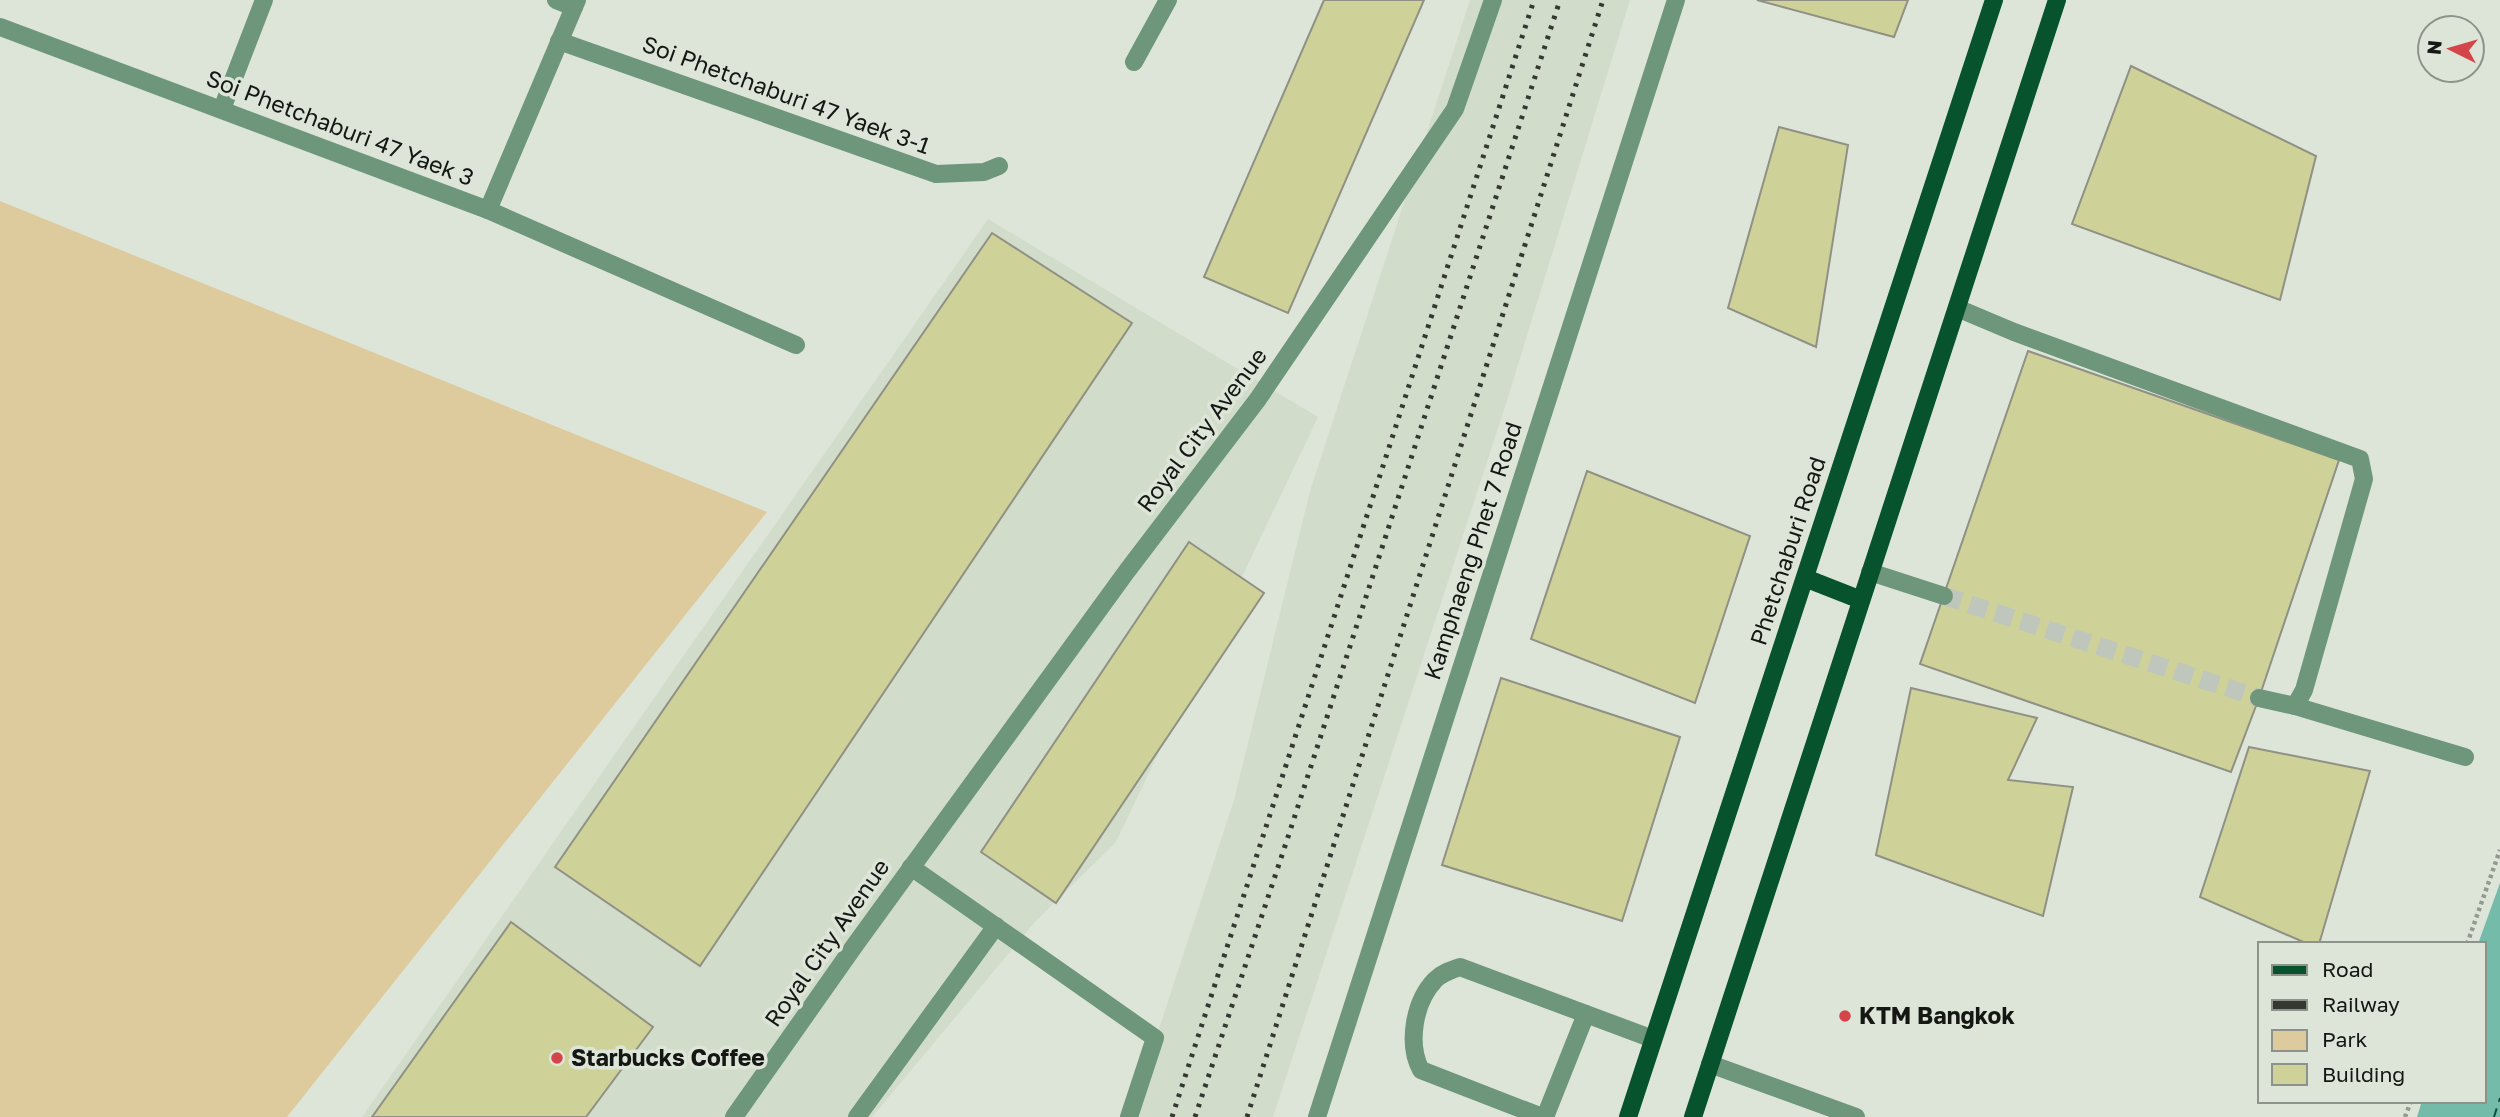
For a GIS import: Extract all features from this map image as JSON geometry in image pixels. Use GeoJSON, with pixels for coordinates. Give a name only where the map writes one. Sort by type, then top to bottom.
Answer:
{"type":"FeatureCollection","features":[{"type":"Feature","properties":{"kind":"main road","name":"Phetchaburi Road"},"geometry":{"type":"LineString","coordinates":[[1628,1117],[1994,0]]}},
{"type":"Feature","properties":{"kind":"main road"},"geometry":{"type":"LineString","coordinates":[[1693,1117],[2057,0]]}},
{"type":"Feature","properties":{"kind":"main road"},"geometry":{"type":"LineString","coordinates":[[1805,578],[1861,600]]}},
{"type":"Feature","properties":{"kind":"street"},"geometry":{"type":"LineString","coordinates":[[222,109],[264,0]]}},
{"type":"Feature","properties":{"kind":"street"},"geometry":{"type":"LineString","coordinates":[[556,0],[575,4]]}},
{"type":"Feature","properties":{"kind":"street"},"geometry":{"type":"LineString","coordinates":[[1134,62],[1168,0]]}},
{"type":"Feature","properties":{"kind":"street","name":"Royal City Avenue"},"geometry":{"type":"LineString","coordinates":[[734,1117],[911,867],[1127,571],[1258,399],[1455,109],[1493,0]]}},
{"type":"Feature","properties":{"kind":"street","name":"Kamphaeng Phet 7 Road"},"geometry":{"type":"LineString","coordinates":[[1317,1117],[1676,0]]}},
{"type":"Feature","properties":{"kind":"street","name":"Soi Phetchaburi 47 Yaek 3"},"geometry":{"type":"LineString","coordinates":[[0,27],[488,210],[575,4]]}},
{"type":"Feature","properties":{"kind":"street","name":"Soi Phetchaburi 47 Yaek 3-1"},"geometry":{"type":"LineString","coordinates":[[559,41],[936,174],[984,172],[999,166]]}},
{"type":"Feature","properties":{"kind":"street"},"geometry":{"type":"LineString","coordinates":[[488,210],[796,345]]}},
{"type":"Feature","properties":{"kind":"street"},"geometry":{"type":"LineString","coordinates":[[1958,308],[2360,459],[2364,479],[2304,690],[2295,706]]}},
{"type":"Feature","properties":{"kind":"street"},"geometry":{"type":"LineString","coordinates":[[1870,572],[1944,596]]}},
{"type":"Feature","properties":{"kind":"street"},"geometry":{"type":"LineString","coordinates":[[2259,698],[2295,706],[2465,757]]}},
{"type":"Feature","properties":{"kind":"street","name":"Royal City Avenue"},"geometry":{"type":"LineString","coordinates":[[911,867],[1155,1038],[1129,1117]]}},
{"type":"Feature","properties":{"kind":"street"},"geometry":{"type":"LineString","coordinates":[[857,1117],[996,926]]}},
{"type":"Feature","properties":{"kind":"street"},"geometry":{"type":"LineString","coordinates":[[1586,1014],[1544,1117],[1421,1070],[1415,1059],[1413,1039],[1423,998],[1435,980],[1447,971],[1460,967],[1586,1014],[1653,1039]]}},
{"type":"Feature","properties":{"kind":"street"},"geometry":{"type":"LineString","coordinates":[[1710,1064],[1856,1117]]}},
{"type":"Feature","properties":{"kind":"path"},"geometry":{"type":"LineString","coordinates":[[2468,942],[2500,850]]}},
{"type":"Feature","properties":{"kind":"shaded area"},"geometry":{"type":"Polygon","coordinates":[[[1470,0],[1630,0],[1506,404],[1273,1117],[1130,1117],[1234,800],[1310,491],[1470,0]]]}},
{"type":"Feature","properties":{"kind":"shaded area"},"geometry":{"type":"Polygon","coordinates":[[[988,219],[1318,417],[1116,842],[1034,923],[872,1117],[362,1117],[988,219]]]}},
{"type":"Feature","properties":{"kind":"green space"},"geometry":{"type":"Polygon","coordinates":[[[0,201],[767,512],[287,1117],[0,1117],[0,201]]]}},
{"type":"Feature","properties":{"kind":"water"},"geometry":{"type":"Polygon","coordinates":[[[2500,883],[2500,1117],[2417,1117],[2421,1103],[2486,1103],[2486,942],[2479,942],[2500,883]]]}},
{"type":"Feature","properties":{"kind":"building"},"geometry":{"type":"Polygon","coordinates":[[[1324,0],[1424,0],[1288,313],[1204,277],[1324,0]]]}},
{"type":"Feature","properties":{"kind":"building"},"geometry":{"type":"Polygon","coordinates":[[[1757,0],[1908,0],[1894,37],[1757,0]]]}},
{"type":"Feature","properties":{"kind":"building"},"geometry":{"type":"Polygon","coordinates":[[[2131,66],[2316,156],[2280,300],[2072,224],[2131,66]]]}},
{"type":"Feature","properties":{"kind":"building"},"geometry":{"type":"Polygon","coordinates":[[[1779,127],[1848,145],[1816,347],[1728,308],[1779,127]]]}},
{"type":"Feature","properties":{"kind":"building"},"geometry":{"type":"Polygon","coordinates":[[[992,233],[1132,323],[700,966],[555,867],[992,233]]]}},
{"type":"Feature","properties":{"kind":"building"},"geometry":{"type":"Polygon","coordinates":[[[2028,351],[2339,460],[2259,698],[2231,772],[1920,664],[2028,351]]]}},
{"type":"Feature","properties":{"kind":"building"},"geometry":{"type":"Polygon","coordinates":[[[1587,471],[1750,536],[1695,703],[1531,639],[1587,471]]]}},
{"type":"Feature","properties":{"kind":"building"},"geometry":{"type":"Polygon","coordinates":[[[1189,542],[1264,593],[1056,903],[981,852],[1189,542]]]}},
{"type":"Feature","properties":{"kind":"building"},"geometry":{"type":"Polygon","coordinates":[[[1501,678],[1680,737],[1622,921],[1442,865],[1501,678]]]}},
{"type":"Feature","properties":{"kind":"building"},"geometry":{"type":"Polygon","coordinates":[[[1911,688],[2037,718],[2008,780],[2073,787],[2043,916],[1876,855],[1911,688]]]}},
{"type":"Feature","properties":{"kind":"building"},"geometry":{"type":"Polygon","coordinates":[[[2249,747],[2370,771],[2320,942],[2303,942],[2200,897],[2249,747]]]}},
{"type":"Feature","properties":{"kind":"building"},"geometry":{"type":"Polygon","coordinates":[[[511,922],[653,1027],[586,1117],[372,1117],[511,922]]]}},
{"type":"Feature","properties":{"kind":"ferry route"},"geometry":{"type":"LineString","coordinates":[[2494,1117],[2500,1098]]}},
{"type":"Feature","properties":{"kind":"tunnel"},"geometry":{"type":"LineString","coordinates":[[1944,596],[2259,698]]}},
{"type":"Feature","properties":{"kind":"railway"},"geometry":{"type":"LineString","coordinates":[[1172,1117],[1534,0]]}},
{"type":"Feature","properties":{"kind":"railway"},"geometry":{"type":"LineString","coordinates":[[1195,1117],[1560,0]]}},
{"type":"Feature","properties":{"kind":"railway"},"geometry":{"type":"LineString","coordinates":[[1247,1117],[1603,0]]}},
{"type":"Feature","properties":{"kind":"place","name":"KTM Bangkok"},"geometry":{"type":"Point","coordinates":[1845,1016]}},
{"type":"Feature","properties":{"kind":"place","name":"Starbucks Coffee"},"geometry":{"type":"Point","coordinates":[557,1058]}}]}
